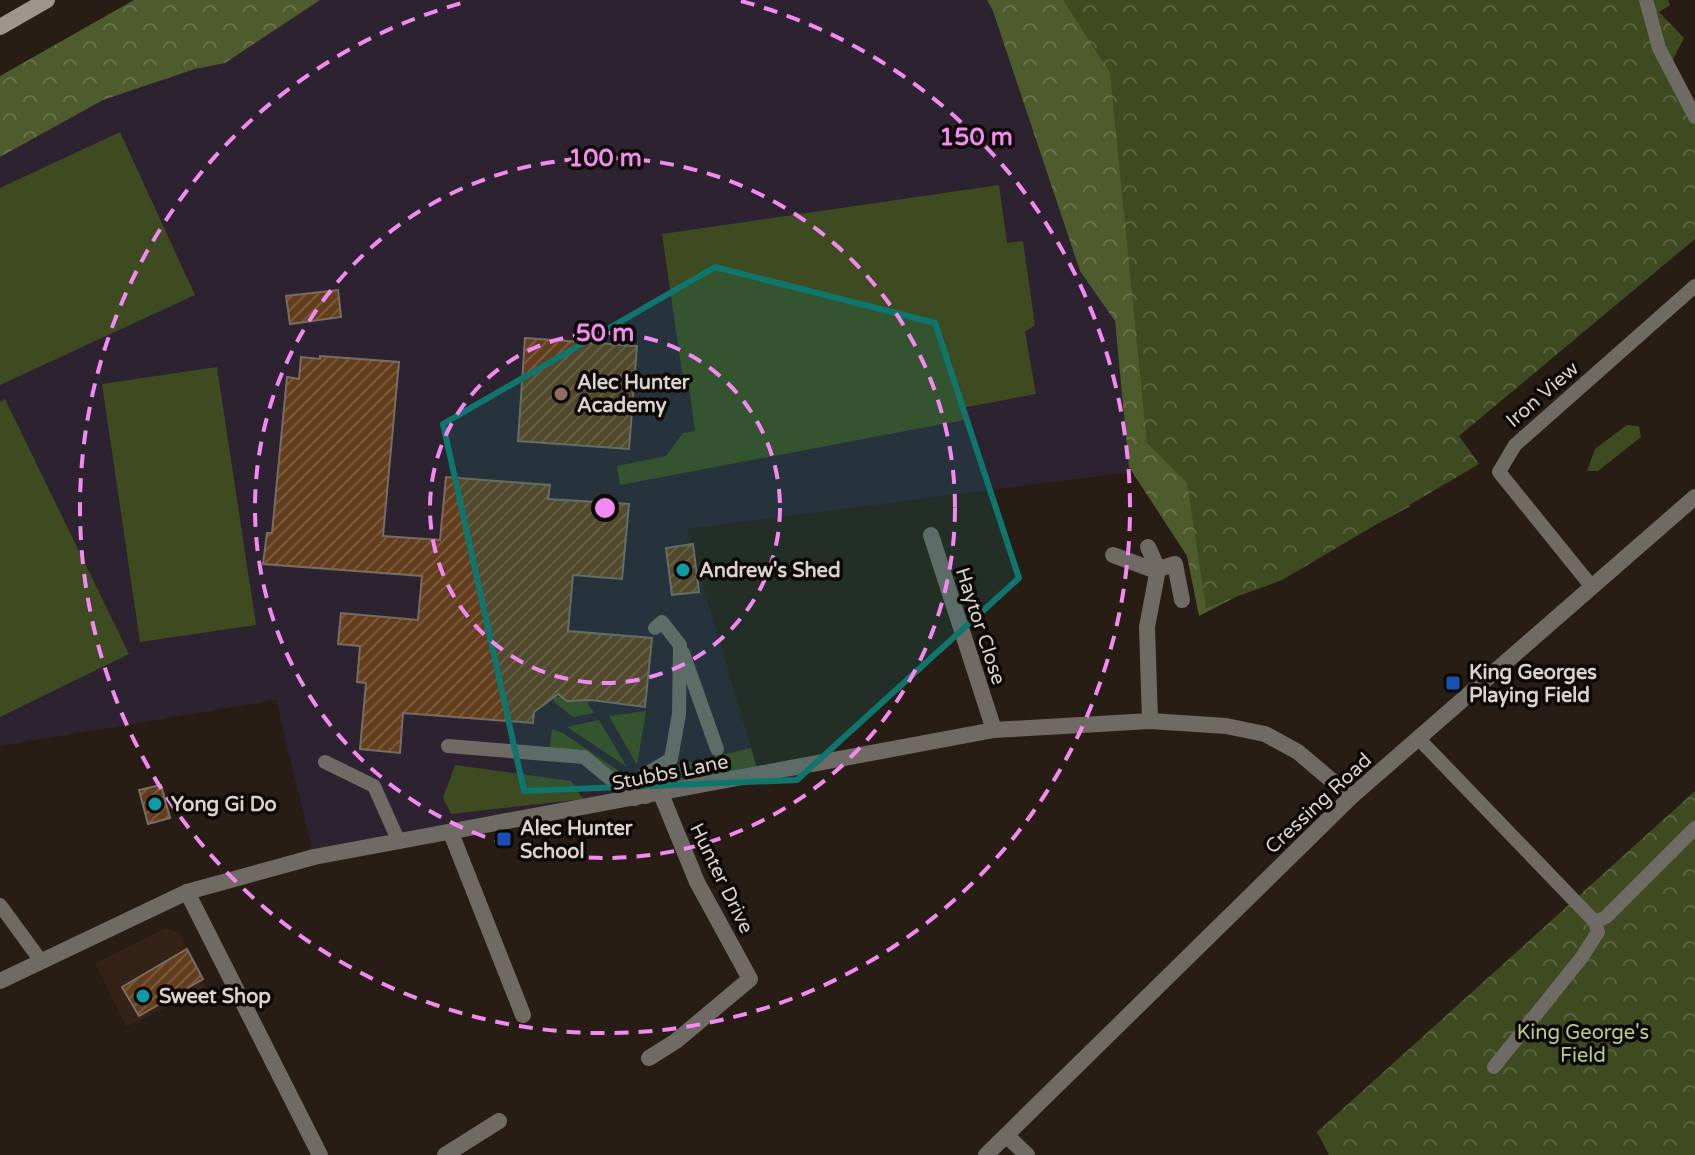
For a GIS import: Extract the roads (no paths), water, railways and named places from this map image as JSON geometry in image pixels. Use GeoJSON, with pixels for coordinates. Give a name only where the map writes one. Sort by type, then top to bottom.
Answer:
{"type":"FeatureCollection","features":[{"type":"Feature","properties":{"kind":"main road"},"geometry":{"type":"LineString","coordinates":[[0,27],[47,0]]}},
{"type":"Feature","properties":{"kind":"street","name":"Cressing Road"},"geometry":{"type":"LineString","coordinates":[[986,1155],[1351,797],[1695,497]]}},
{"type":"Feature","properties":{"kind":"street","name":"Haytor Close"},"geometry":{"type":"LineString","coordinates":[[931,535],[994,730]]}},
{"type":"Feature","properties":{"kind":"street"},"geometry":{"type":"LineString","coordinates":[[1148,547],[1158,569],[1147,627],[1150,721]]}},
{"type":"Feature","properties":{"kind":"street"},"geometry":{"type":"LineString","coordinates":[[1113,555],[1151,569],[1175,564],[1182,600]]}},
{"type":"Feature","properties":{"kind":"street","name":"Stubbs Lane"},"geometry":{"type":"LineString","coordinates":[[0,981],[187,892],[314,857],[994,730],[1150,721],[1226,726],[1265,734],[1298,752],[1351,797]]}},
{"type":"Feature","properties":{"kind":"street","name":"Hunter Drive"},"geometry":{"type":"LineString","coordinates":[[647,796],[750,979],[676,1041],[649,1058]]}},
{"type":"Feature","properties":{"kind":"street"},"geometry":{"type":"LineString","coordinates":[[451,833],[523,1015]]}},
{"type":"Feature","properties":{"kind":"street"},"geometry":{"type":"LineString","coordinates":[[187,892],[320,1155]]}},
{"type":"Feature","properties":{"kind":"street"},"geometry":{"type":"LineString","coordinates":[[445,1155],[499,1121]]}},
{"type":"Feature","properties":{"kind":"street"},"geometry":{"type":"LineString","coordinates":[[1007,1136],[1027,1155]]}},
{"type":"Feature","properties":{"kind":"lane"},"geometry":{"type":"LineString","coordinates":[[1646,0],[1659,48],[1695,117]]}},
{"type":"Feature","properties":{"kind":"lane","name":"Iron View"},"geometry":{"type":"LineString","coordinates":[[1592,587],[1499,472],[1515,445],[1695,286]]}},
{"type":"Feature","properties":{"kind":"lane"},"geometry":{"type":"LineString","coordinates":[[655,628],[662,622],[680,645],[717,749]]}},
{"type":"Feature","properties":{"kind":"lane"},"geometry":{"type":"LineString","coordinates":[[647,796],[643,776],[671,759],[679,714],[680,645]]}},
{"type":"Feature","properties":{"kind":"lane"},"geometry":{"type":"LineString","coordinates":[[1418,738],[1595,922],[1598,932],[1590,947],[1494,1067]]}},
{"type":"Feature","properties":{"kind":"lane"},"geometry":{"type":"LineString","coordinates":[[448,746],[584,757],[647,796]]}},
{"type":"Feature","properties":{"kind":"lane"},"geometry":{"type":"LineString","coordinates":[[325,762],[374,786],[399,842]]}},
{"type":"Feature","properties":{"kind":"lane"},"geometry":{"type":"LineString","coordinates":[[1595,922],[1606,917],[1695,828]]}},
{"type":"Feature","properties":{"kind":"lane"},"geometry":{"type":"LineString","coordinates":[[0,905],[41,961]]}},
{"type":"Feature","properties":{"kind":"place","name":"Alec Hunter Academy"},"geometry":{"type":"Point","coordinates":[561,394]}},
{"type":"Feature","properties":{"kind":"place","name":"Andrew's Shed"},"geometry":{"type":"Point","coordinates":[683,570]}},
{"type":"Feature","properties":{"kind":"place","name":"King Georges Playing Field"},"geometry":{"type":"Point","coordinates":[1453,683]}},
{"type":"Feature","properties":{"kind":"place","name":"Yong Gi Do"},"geometry":{"type":"Point","coordinates":[155,804]}},
{"type":"Feature","properties":{"kind":"place","name":"Alec Hunter School"},"geometry":{"type":"Point","coordinates":[504,839]}},
{"type":"Feature","properties":{"kind":"place","name":"Sweet Shop"},"geometry":{"type":"Point","coordinates":[143,996]}},
{"type":"Feature","properties":{"kind":"park label","name":"King George's Field"},"geometry":{"type":"Point","coordinates":[1583,1044]}}]}
